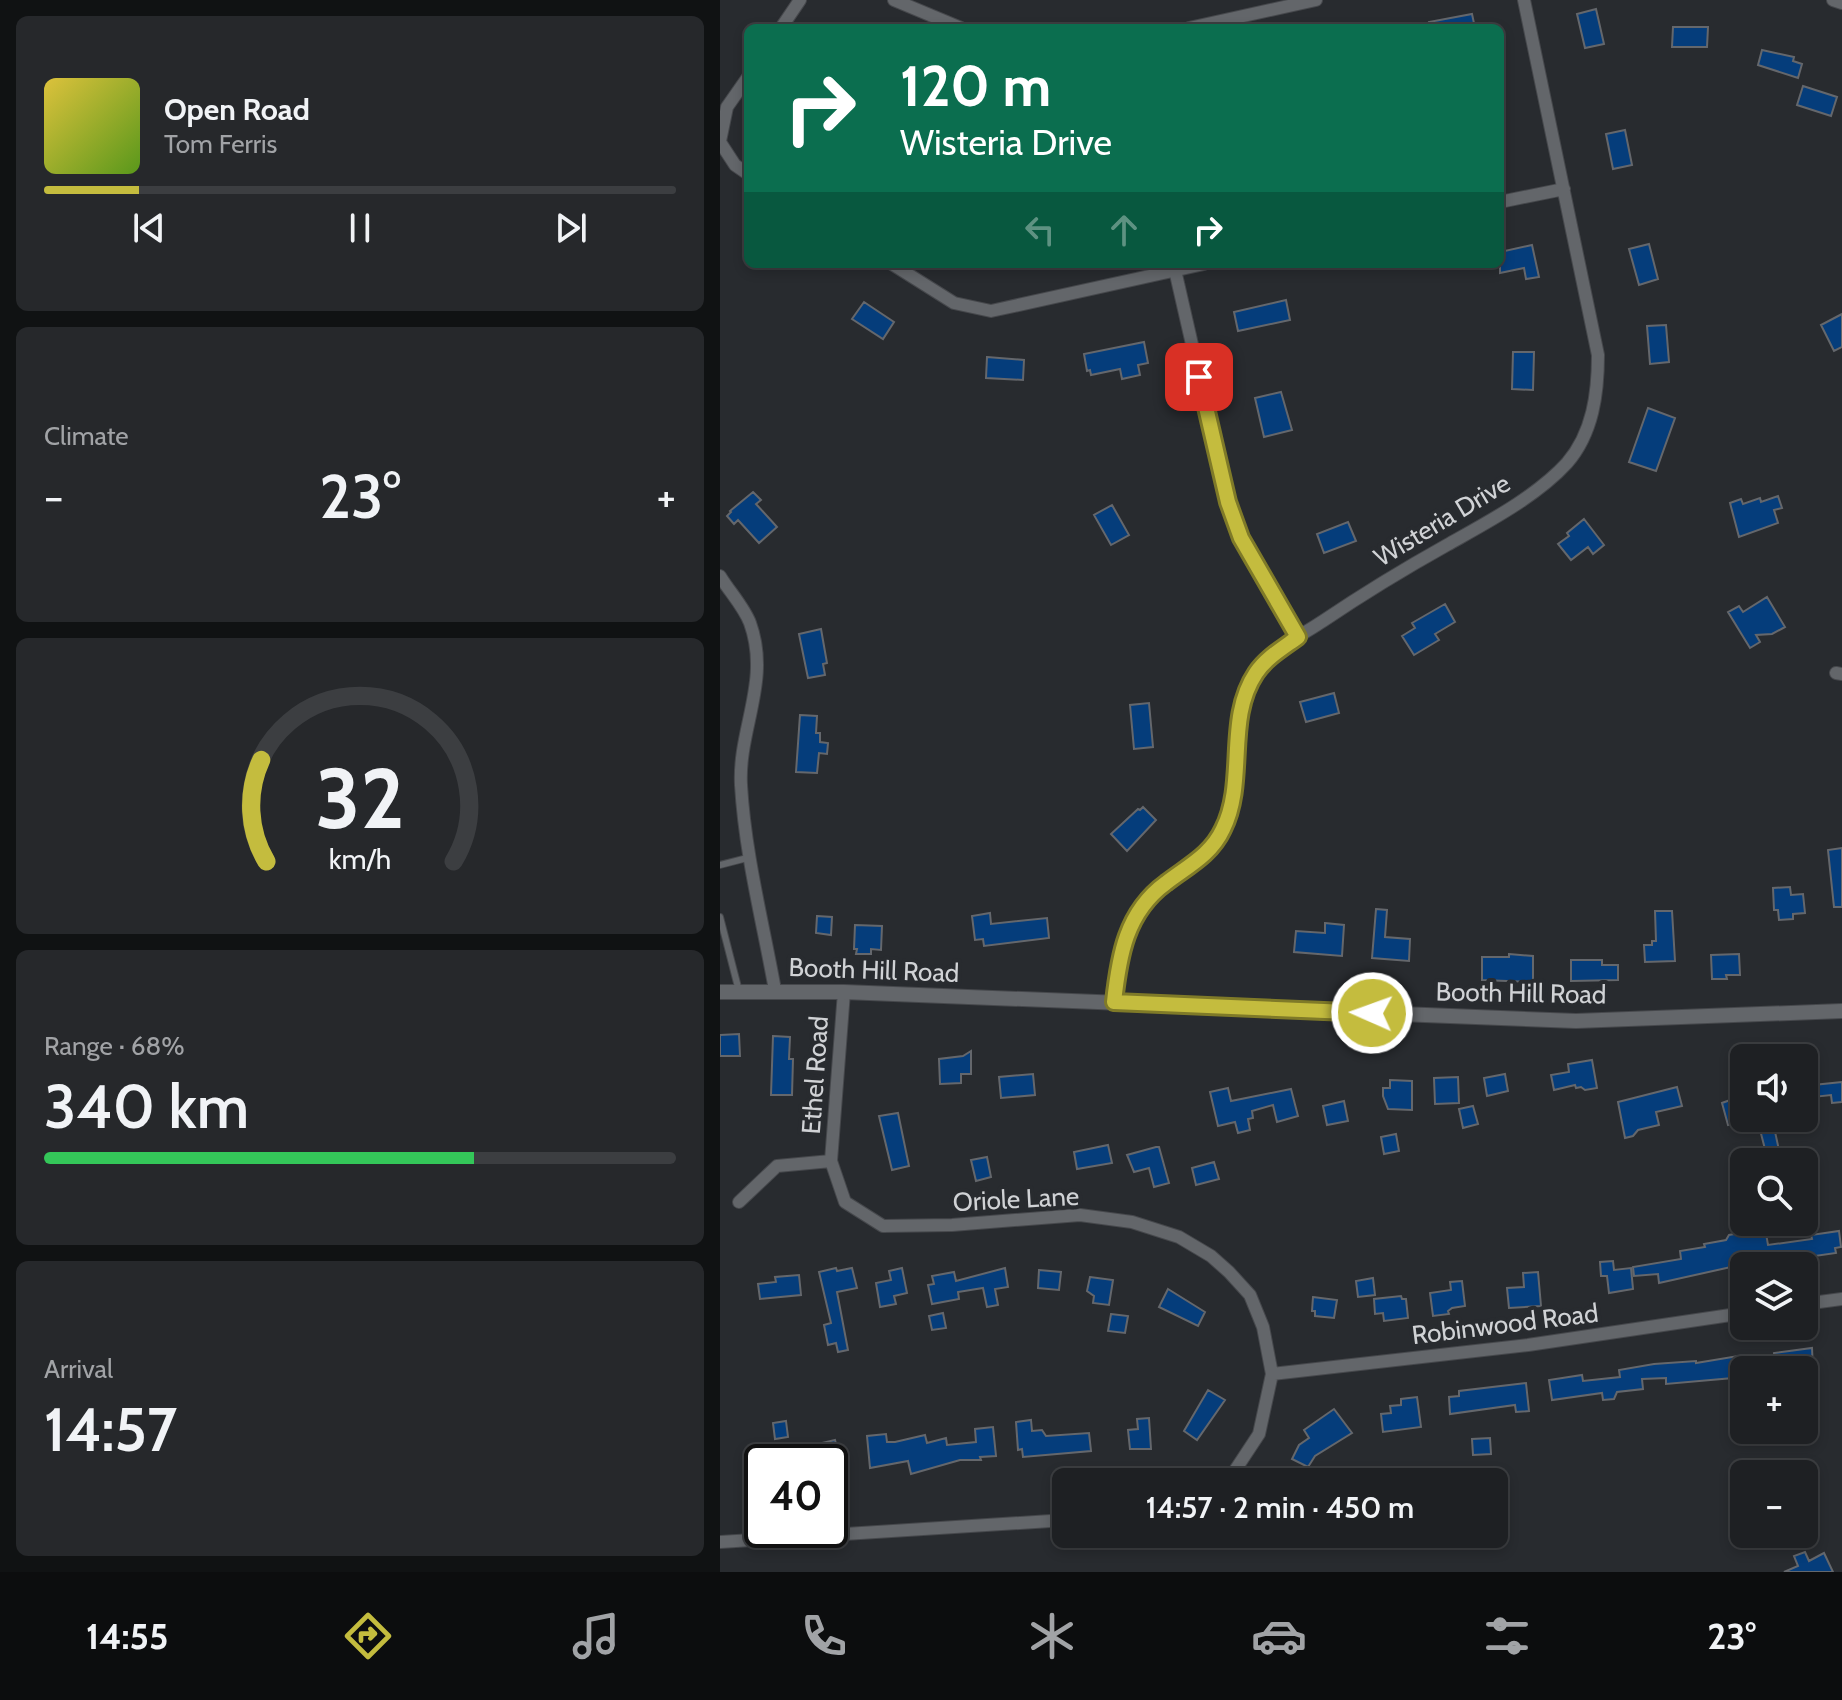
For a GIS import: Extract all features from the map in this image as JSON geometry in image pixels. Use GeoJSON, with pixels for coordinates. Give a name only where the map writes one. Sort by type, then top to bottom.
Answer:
{"type":"FeatureCollection","features":[{"type":"Feature","properties":{"kind":"street"},"geometry":{"type":"LineString","coordinates":[[784,24],[800,0]]}},
{"type":"Feature","properties":{"kind":"street"},"geometry":{"type":"LineString","coordinates":[[894,0],[951,24]]}},
{"type":"Feature","properties":{"kind":"street"},"geometry":{"type":"LineString","coordinates":[[1207,24],[1316,0]]}},
{"type":"Feature","properties":{"kind":"street","name":"Wisteria Drive"},"geometry":{"type":"LineString","coordinates":[[1114,1002],[1118,963],[1128,928],[1140,907],[1164,884],[1194,864],[1212,847],[1224,828],[1234,797],[1244,701],[1256,673],[1272,656],[1373,587],[1496,517],[1567,462],[1583,438],[1593,413],[1598,384],[1598,355],[1524,0]]}},
{"type":"Feature","properties":{"kind":"street"},"geometry":{"type":"LineString","coordinates":[[1833,0],[1842,3]]}},
{"type":"Feature","properties":{"kind":"street"},"geometry":{"type":"LineString","coordinates":[[744,83],[727,107],[720,142],[735,165],[744,171]]}},
{"type":"Feature","properties":{"kind":"street"},"geometry":{"type":"LineString","coordinates":[[1504,201],[1564,189]]}},
{"type":"Feature","properties":{"kind":"street"},"geometry":{"type":"LineString","coordinates":[[898,268],[954,303],[991,311],[1185,268]]}},
{"type":"Feature","properties":{"kind":"street"},"geometry":{"type":"LineString","coordinates":[[1175,270],[1228,502],[1241,538],[1298,637]]}},
{"type":"Feature","properties":{"kind":"street"},"geometry":{"type":"LineString","coordinates":[[720,576],[749,621],[757,653],[756,693],[741,782],[775,990]]}},
{"type":"Feature","properties":{"kind":"street","name":"Booth Hill Road"},"geometry":{"type":"LineString","coordinates":[[720,992],[844,992],[1576,1021],[1842,1011]]}},
{"type":"Feature","properties":{"kind":"street","name":"Ethel Road"},"geometry":{"type":"LineString","coordinates":[[831,1161],[844,992]]}},
{"type":"Feature","properties":{"kind":"street"},"geometry":{"type":"LineString","coordinates":[[739,1202],[777,1166],[831,1161]]}},
{"type":"Feature","properties":{"kind":"street","name":"Oriole Lane"},"geometry":{"type":"LineString","coordinates":[[831,1161],[845,1202],[883,1226],[952,1225],[1080,1215],[1132,1222],[1179,1237],[1211,1256],[1250,1295],[1263,1327],[1272,1374],[1259,1434],[1237,1468]]}},
{"type":"Feature","properties":{"kind":"street"},"geometry":{"type":"LineString","coordinates":[[1818,1302],[1842,1299]]}},
{"type":"Feature","properties":{"kind":"street","name":"Robinwood Road"},"geometry":{"type":"LineString","coordinates":[[1272,1374],[1528,1345],[1730,1315]]}},
{"type":"Feature","properties":{"kind":"street"},"geometry":{"type":"LineString","coordinates":[[720,1542],[1052,1521]]}},
{"type":"Feature","properties":{"kind":"lane"},"geometry":{"type":"LineString","coordinates":[[720,865],[751,857]]}},
{"type":"Feature","properties":{"kind":"lane"},"geometry":{"type":"LineString","coordinates":[[720,917],[739,992]]}},
{"type":"Feature","properties":{"kind":"building"},"geometry":{"type":"Polygon","coordinates":[[[1596,9],[1604,44],[1585,48],[1577,14],[1596,9]]]}},
{"type":"Feature","properties":{"kind":"building"},"geometry":{"type":"Polygon","coordinates":[[[1472,14],[1474,24],[1429,24],[1472,14]]]}},
{"type":"Feature","properties":{"kind":"building"},"geometry":{"type":"Polygon","coordinates":[[[1673,27],[1708,27],[1707,47],[1672,47],[1673,27]]]}},
{"type":"Feature","properties":{"kind":"building"},"geometry":{"type":"Polygon","coordinates":[[[1762,50],[1794,57],[1793,61],[1802,64],[1798,78],[1758,65],[1762,50]]]}},
{"type":"Feature","properties":{"kind":"building"},"geometry":{"type":"Polygon","coordinates":[[[1803,86],[1837,97],[1831,116],[1797,105],[1803,86]]]}},
{"type":"Feature","properties":{"kind":"building"},"geometry":{"type":"Polygon","coordinates":[[[1625,130],[1632,165],[1613,169],[1606,134],[1625,130]]]}},
{"type":"Feature","properties":{"kind":"building"},"geometry":{"type":"Polygon","coordinates":[[[1649,244],[1658,279],[1639,285],[1629,249],[1649,244]]]}},
{"type":"Feature","properties":{"kind":"building"},"geometry":{"type":"Polygon","coordinates":[[[1532,245],[1539,277],[1526,279],[1524,268],[1500,273],[1500,268],[1504,268],[1504,251],[1532,245]]]}},
{"type":"Feature","properties":{"kind":"building"},"geometry":{"type":"Polygon","coordinates":[[[1286,300],[1290,320],[1238,331],[1234,312],[1286,300]]]}},
{"type":"Feature","properties":{"kind":"building"},"geometry":{"type":"Polygon","coordinates":[[[864,302],[894,322],[883,339],[852,319],[864,302]]]}},
{"type":"Feature","properties":{"kind":"building"},"geometry":{"type":"Polygon","coordinates":[[[1842,314],[1842,347],[1834,351],[1821,325],[1842,314]]]}},
{"type":"Feature","properties":{"kind":"building"},"geometry":{"type":"Polygon","coordinates":[[[1666,325],[1669,362],[1650,364],[1647,326],[1666,325]]]}},
{"type":"Feature","properties":{"kind":"building"},"geometry":{"type":"Polygon","coordinates":[[[1144,342],[1148,363],[1138,365],[1140,375],[1122,379],[1120,369],[1091,375],[1090,370],[1087,371],[1084,354],[1144,342]]]}},
{"type":"Feature","properties":{"kind":"building"},"geometry":{"type":"Polygon","coordinates":[[[1513,352],[1534,352],[1533,390],[1512,389],[1513,352]]]}},
{"type":"Feature","properties":{"kind":"building"},"geometry":{"type":"Polygon","coordinates":[[[987,357],[1024,360],[1023,380],[986,378],[987,357]]]}},
{"type":"Feature","properties":{"kind":"building"},"geometry":{"type":"Polygon","coordinates":[[[1281,392],[1292,430],[1264,437],[1255,398],[1281,392]]]}},
{"type":"Feature","properties":{"kind":"building"},"geometry":{"type":"Polygon","coordinates":[[[1648,408],[1675,418],[1656,471],[1629,462],[1648,408]]]}},
{"type":"Feature","properties":{"kind":"building"},"geometry":{"type":"Polygon","coordinates":[[[753,492],[761,500],[756,504],[777,527],[759,543],[738,520],[734,524],[727,516],[753,492]]]}},
{"type":"Feature","properties":{"kind":"building"},"geometry":{"type":"Polygon","coordinates":[[[1778,496],[1782,508],[1774,510],[1778,523],[1739,537],[1730,503],[1741,499],[1743,504],[1760,498],[1761,502],[1778,496]]]}},
{"type":"Feature","properties":{"kind":"building"},"geometry":{"type":"Polygon","coordinates":[[[1112,505],[1129,535],[1111,545],[1094,515],[1112,505]]]}},
{"type":"Feature","properties":{"kind":"building"},"geometry":{"type":"Polygon","coordinates":[[[1584,519],[1604,545],[1593,554],[1588,547],[1571,560],[1558,544],[1584,519]]]}},
{"type":"Feature","properties":{"kind":"building"},"geometry":{"type":"Polygon","coordinates":[[[1348,522],[1356,541],[1324,553],[1317,534],[1348,522]]]}},
{"type":"Feature","properties":{"kind":"building"},"geometry":{"type":"Polygon","coordinates":[[[1767,597],[1785,627],[1772,634],[1756,635],[1760,642],[1750,648],[1728,612],[1739,606],[1743,612],[1767,597]]]}},
{"type":"Feature","properties":{"kind":"building"},"geometry":{"type":"Polygon","coordinates":[[[1445,604],[1455,622],[1435,634],[1439,640],[1414,655],[1402,636],[1415,628],[1412,623],[1445,604]]]}},
{"type":"Feature","properties":{"kind":"building"},"geometry":{"type":"Polygon","coordinates":[[[821,629],[827,663],[823,664],[825,675],[808,678],[799,634],[821,629]]]}},
{"type":"Feature","properties":{"kind":"building"},"geometry":{"type":"Polygon","coordinates":[[[1334,693],[1339,713],[1306,722],[1300,702],[1334,693]]]}},
{"type":"Feature","properties":{"kind":"building"},"geometry":{"type":"Polygon","coordinates":[[[1149,703],[1153,747],[1134,749],[1130,705],[1149,703]]]}},
{"type":"Feature","properties":{"kind":"building"},"geometry":{"type":"Polygon","coordinates":[[[800,715],[817,716],[816,733],[820,733],[820,742],[828,743],[827,754],[819,753],[817,773],[796,772],[800,715]]]}},
{"type":"Feature","properties":{"kind":"building"},"geometry":{"type":"Polygon","coordinates":[[[1143,807],[1156,820],[1127,851],[1111,834],[1143,807]]]}},
{"type":"Feature","properties":{"kind":"building"},"geometry":{"type":"Polygon","coordinates":[[[1842,848],[1842,907],[1834,907],[1828,850],[1842,848]]]}},
{"type":"Feature","properties":{"kind":"building"},"geometry":{"type":"Polygon","coordinates":[[[1790,887],[1791,895],[1803,894],[1805,913],[1793,914],[1793,919],[1779,920],[1778,910],[1774,910],[1773,888],[1790,887]]]}},
{"type":"Feature","properties":{"kind":"building"},"geometry":{"type":"Polygon","coordinates":[[[1376,909],[1387,910],[1385,937],[1410,939],[1409,961],[1372,958],[1376,909]]]}},
{"type":"Feature","properties":{"kind":"building"},"geometry":{"type":"Polygon","coordinates":[[[1655,911],[1672,911],[1675,961],[1645,962],[1644,945],[1652,945],[1652,941],[1656,941],[1655,911]]]}},
{"type":"Feature","properties":{"kind":"building"},"geometry":{"type":"Polygon","coordinates":[[[990,913],[991,924],[1047,918],[1049,938],[984,946],[983,939],[975,940],[972,916],[990,913]]]}},
{"type":"Feature","properties":{"kind":"building"},"geometry":{"type":"Polygon","coordinates":[[[817,916],[832,917],[831,935],[816,933],[817,916]]]}},
{"type":"Feature","properties":{"kind":"building"},"geometry":{"type":"Polygon","coordinates":[[[1325,923],[1344,925],[1342,956],[1294,952],[1296,931],[1325,933],[1325,923]]]}},
{"type":"Feature","properties":{"kind":"building"},"geometry":{"type":"Polygon","coordinates":[[[855,925],[882,926],[881,950],[871,949],[871,954],[856,954],[855,925]]]}},
{"type":"Feature","properties":{"kind":"building"},"geometry":{"type":"Polygon","coordinates":[[[1509,954],[1533,956],[1533,982],[1482,980],[1482,957],[1509,957],[1509,954]]]}},
{"type":"Feature","properties":{"kind":"building"},"geometry":{"type":"Polygon","coordinates":[[[1739,954],[1740,975],[1712,979],[1711,955],[1739,954]]]}},
{"type":"Feature","properties":{"kind":"building"},"geometry":{"type":"Polygon","coordinates":[[[1571,960],[1602,960],[1602,965],[1618,965],[1618,980],[1571,981],[1571,960]]]}},
{"type":"Feature","properties":{"kind":"building"},"geometry":{"type":"Polygon","coordinates":[[[739,1034],[740,1056],[720,1056],[720,1035],[739,1034]]]}},
{"type":"Feature","properties":{"kind":"building"},"geometry":{"type":"Polygon","coordinates":[[[773,1036],[790,1037],[792,1095],[771,1095],[773,1036]]]}},
{"type":"Feature","properties":{"kind":"building"},"geometry":{"type":"Polygon","coordinates":[[[971,1051],[971,1074],[961,1074],[961,1083],[940,1084],[939,1059],[963,1056],[971,1051]]]}},
{"type":"Feature","properties":{"kind":"building"},"geometry":{"type":"Polygon","coordinates":[[[1592,1060],[1597,1088],[1585,1090],[1575,1085],[1554,1090],[1551,1075],[1569,1072],[1568,1064],[1592,1060]]]}},
{"type":"Feature","properties":{"kind":"building"},"geometry":{"type":"Polygon","coordinates":[[[1033,1074],[1035,1095],[1001,1098],[999,1077],[1033,1074]]]}},
{"type":"Feature","properties":{"kind":"building"},"geometry":{"type":"Polygon","coordinates":[[[1505,1074],[1508,1091],[1487,1096],[1484,1078],[1505,1074]]]}},
{"type":"Feature","properties":{"kind":"building"},"geometry":{"type":"Polygon","coordinates":[[[1458,1077],[1459,1103],[1435,1104],[1434,1078],[1458,1077]]]}},
{"type":"Feature","properties":{"kind":"building"},"geometry":{"type":"Polygon","coordinates":[[[1390,1080],[1412,1081],[1412,1110],[1388,1109],[1383,1088],[1390,1088],[1390,1080]]]}},
{"type":"Feature","properties":{"kind":"building"},"geometry":{"type":"Polygon","coordinates":[[[1842,1082],[1842,1102],[1832,1103],[1831,1095],[1818,1096],[1818,1085],[1842,1082]]]}},
{"type":"Feature","properties":{"kind":"building"},"geometry":{"type":"Polygon","coordinates":[[[1677,1087],[1682,1106],[1656,1112],[1659,1125],[1638,1130],[1633,1136],[1625,1138],[1618,1102],[1677,1087]]]}},
{"type":"Feature","properties":{"kind":"building"},"geometry":{"type":"Polygon","coordinates":[[[1228,1088],[1231,1101],[1291,1089],[1298,1116],[1277,1122],[1273,1105],[1252,1111],[1253,1118],[1248,1119],[1250,1130],[1238,1133],[1235,1122],[1218,1126],[1210,1092],[1228,1088]]]}},
{"type":"Feature","properties":{"kind":"building"},"geometry":{"type":"Polygon","coordinates":[[[1730,1100],[1730,1124],[1728,1125],[1722,1103],[1730,1100]]]}},
{"type":"Feature","properties":{"kind":"building"},"geometry":{"type":"Polygon","coordinates":[[[1344,1101],[1348,1121],[1327,1125],[1323,1106],[1344,1101]]]}},
{"type":"Feature","properties":{"kind":"building"},"geometry":{"type":"Polygon","coordinates":[[[1473,1106],[1478,1124],[1463,1128],[1459,1109],[1473,1106]]]}},
{"type":"Feature","properties":{"kind":"building"},"geometry":{"type":"Polygon","coordinates":[[[898,1113],[909,1166],[892,1170],[879,1116],[898,1113]]]}},
{"type":"Feature","properties":{"kind":"building"},"geometry":{"type":"Polygon","coordinates":[[[1761,1132],[1775,1132],[1779,1148],[1765,1148],[1761,1132]]]}},
{"type":"Feature","properties":{"kind":"building"},"geometry":{"type":"Polygon","coordinates":[[[1396,1134],[1399,1151],[1384,1154],[1381,1137],[1396,1134]]]}},
{"type":"Feature","properties":{"kind":"building"},"geometry":{"type":"Polygon","coordinates":[[[1108,1145],[1112,1163],[1077,1169],[1074,1152],[1108,1145]]]}},
{"type":"Feature","properties":{"kind":"building"},"geometry":{"type":"Polygon","coordinates":[[[1159,1147],[1169,1183],[1154,1187],[1149,1168],[1134,1172],[1127,1155],[1159,1147]]]}},
{"type":"Feature","properties":{"kind":"building"},"geometry":{"type":"Polygon","coordinates":[[[987,1157],[991,1177],[976,1181],[971,1160],[987,1157]]]}},
{"type":"Feature","properties":{"kind":"building"},"geometry":{"type":"Polygon","coordinates":[[[1214,1162],[1219,1179],[1196,1185],[1192,1168],[1214,1162]]]}},
{"type":"Feature","properties":{"kind":"building"},"geometry":{"type":"Polygon","coordinates":[[[1839,1231],[1841,1247],[1835,1248],[1836,1253],[1818,1256],[1818,1252],[1730,1252],[1730,1267],[1659,1283],[1658,1274],[1634,1276],[1633,1267],[1681,1259],[1680,1251],[1705,1247],[1704,1244],[1726,1240],[1729,1235],[1766,1236],[1768,1245],[1812,1239],[1811,1236],[1818,1234],[1839,1231]]]}},
{"type":"Feature","properties":{"kind":"building"},"geometry":{"type":"Polygon","coordinates":[[[1613,1261],[1614,1270],[1631,1268],[1633,1289],[1609,1293],[1607,1276],[1601,1276],[1600,1262],[1613,1261]]]}},
{"type":"Feature","properties":{"kind":"building"},"geometry":{"type":"Polygon","coordinates":[[[836,1268],[837,1271],[852,1268],[857,1288],[837,1292],[848,1350],[838,1352],[836,1343],[828,1345],[824,1325],[831,1323],[819,1272],[836,1268]]]}},
{"type":"Feature","properties":{"kind":"building"},"geometry":{"type":"Polygon","coordinates":[[[902,1268],[907,1293],[894,1296],[896,1304],[880,1307],[876,1283],[891,1280],[889,1271],[902,1268]]]}},
{"type":"Feature","properties":{"kind":"building"},"geometry":{"type":"Polygon","coordinates":[[[1005,1268],[1008,1287],[995,1289],[998,1305],[987,1307],[983,1288],[958,1292],[959,1299],[932,1304],[928,1285],[934,1284],[932,1276],[954,1272],[956,1281],[1005,1268]]]}},
{"type":"Feature","properties":{"kind":"building"},"geometry":{"type":"Polygon","coordinates":[[[1039,1270],[1061,1272],[1059,1290],[1038,1288],[1039,1270]]]}},
{"type":"Feature","properties":{"kind":"building"},"geometry":{"type":"Polygon","coordinates":[[[1538,1272],[1541,1306],[1509,1308],[1507,1288],[1524,1287],[1523,1273],[1538,1272]]]}},
{"type":"Feature","properties":{"kind":"building"},"geometry":{"type":"Polygon","coordinates":[[[799,1275],[801,1295],[760,1299],[758,1284],[776,1282],[775,1277],[799,1275]]]}},
{"type":"Feature","properties":{"kind":"building"},"geometry":{"type":"Polygon","coordinates":[[[1090,1277],[1113,1280],[1109,1305],[1093,1303],[1094,1296],[1087,1291],[1090,1277]]]}},
{"type":"Feature","properties":{"kind":"building"},"geometry":{"type":"Polygon","coordinates":[[[1373,1278],[1375,1295],[1358,1297],[1356,1281],[1373,1278]]]}},
{"type":"Feature","properties":{"kind":"building"},"geometry":{"type":"Polygon","coordinates":[[[1462,1281],[1465,1306],[1452,1308],[1449,1314],[1433,1316],[1430,1293],[1451,1290],[1450,1282],[1462,1281]]]}},
{"type":"Feature","properties":{"kind":"building"},"geometry":{"type":"Polygon","coordinates":[[[1168,1289],[1205,1312],[1198,1326],[1159,1307],[1168,1289]]]}},
{"type":"Feature","properties":{"kind":"building"},"geometry":{"type":"Polygon","coordinates":[[[1401,1296],[1406,1299],[1408,1318],[1384,1321],[1383,1313],[1375,1314],[1374,1299],[1401,1296]]]}},
{"type":"Feature","properties":{"kind":"building"},"geometry":{"type":"Polygon","coordinates":[[[1313,1297],[1337,1300],[1334,1318],[1315,1316],[1315,1311],[1312,1311],[1313,1297]]]}},
{"type":"Feature","properties":{"kind":"building"},"geometry":{"type":"Polygon","coordinates":[[[943,1313],[946,1328],[932,1330],[929,1316],[943,1313]]]}},
{"type":"Feature","properties":{"kind":"building"},"geometry":{"type":"Polygon","coordinates":[[[1111,1314],[1128,1316],[1125,1333],[1108,1331],[1111,1314]]]}},
{"type":"Feature","properties":{"kind":"building"},"geometry":{"type":"Polygon","coordinates":[[[1812,1348],[1812,1356],[1774,1356],[1774,1353],[1812,1348]]]}},
{"type":"Feature","properties":{"kind":"building"},"geometry":{"type":"Polygon","coordinates":[[[1730,1357],[1730,1378],[1666,1384],[1666,1378],[1642,1379],[1643,1389],[1617,1392],[1614,1399],[1603,1400],[1602,1393],[1552,1400],[1549,1380],[1582,1375],[1583,1381],[1620,1377],[1619,1370],[1654,1364],[1696,1363],[1730,1357]]]}},
{"type":"Feature","properties":{"kind":"building"},"geometry":{"type":"Polygon","coordinates":[[[1526,1383],[1529,1411],[1516,1412],[1515,1405],[1450,1414],[1449,1397],[1459,1396],[1459,1391],[1526,1383]]]}},
{"type":"Feature","properties":{"kind":"building"},"geometry":{"type":"Polygon","coordinates":[[[1208,1390],[1225,1400],[1197,1440],[1184,1431],[1208,1390]]]}},
{"type":"Feature","properties":{"kind":"building"},"geometry":{"type":"Polygon","coordinates":[[[1417,1397],[1421,1427],[1383,1432],[1381,1414],[1391,1413],[1390,1406],[1401,1405],[1401,1399],[1417,1397]]]}},
{"type":"Feature","properties":{"kind":"building"},"geometry":{"type":"Polygon","coordinates":[[[1334,1409],[1352,1433],[1315,1456],[1308,1467],[1292,1459],[1299,1445],[1309,1438],[1304,1430],[1334,1409]]]}},
{"type":"Feature","properties":{"kind":"building"},"geometry":{"type":"Polygon","coordinates":[[[1149,1418],[1151,1449],[1130,1449],[1128,1430],[1138,1429],[1137,1419],[1149,1418]]]}},
{"type":"Feature","properties":{"kind":"building"},"geometry":{"type":"Polygon","coordinates":[[[1031,1420],[1032,1431],[1042,1430],[1046,1436],[1089,1433],[1091,1451],[1023,1457],[1022,1449],[1018,1450],[1016,1422],[1031,1420]]]}},
{"type":"Feature","properties":{"kind":"building"},"geometry":{"type":"Polygon","coordinates":[[[786,1421],[788,1437],[775,1439],[773,1423],[786,1421]]]}},
{"type":"Feature","properties":{"kind":"building"},"geometry":{"type":"Polygon","coordinates":[[[993,1427],[996,1456],[960,1460],[911,1474],[908,1461],[870,1468],[867,1436],[886,1434],[887,1442],[895,1442],[925,1435],[927,1443],[946,1438],[947,1445],[976,1442],[975,1429],[993,1427]]]}},
{"type":"Feature","properties":{"kind":"building"},"geometry":{"type":"Polygon","coordinates":[[[1490,1438],[1491,1454],[1473,1455],[1472,1439],[1490,1438]]]}},
{"type":"Feature","properties":{"kind":"building"},"geometry":{"type":"Polygon","coordinates":[[[1805,1552],[1809,1561],[1824,1553],[1833,1572],[1784,1572],[1798,1566],[1794,1556],[1805,1552]]]}},
{"type":"Feature","properties":{"kind":"route"},"geometry":{"type":"LineString","coordinates":[[1199,377],[1228,502],[1241,538],[1298,637],[1272,656],[1256,673],[1244,701],[1234,797],[1224,828],[1212,847],[1194,864],[1164,884],[1140,907],[1128,928],[1118,963],[1114,1002],[1372,1013]]}}]}
